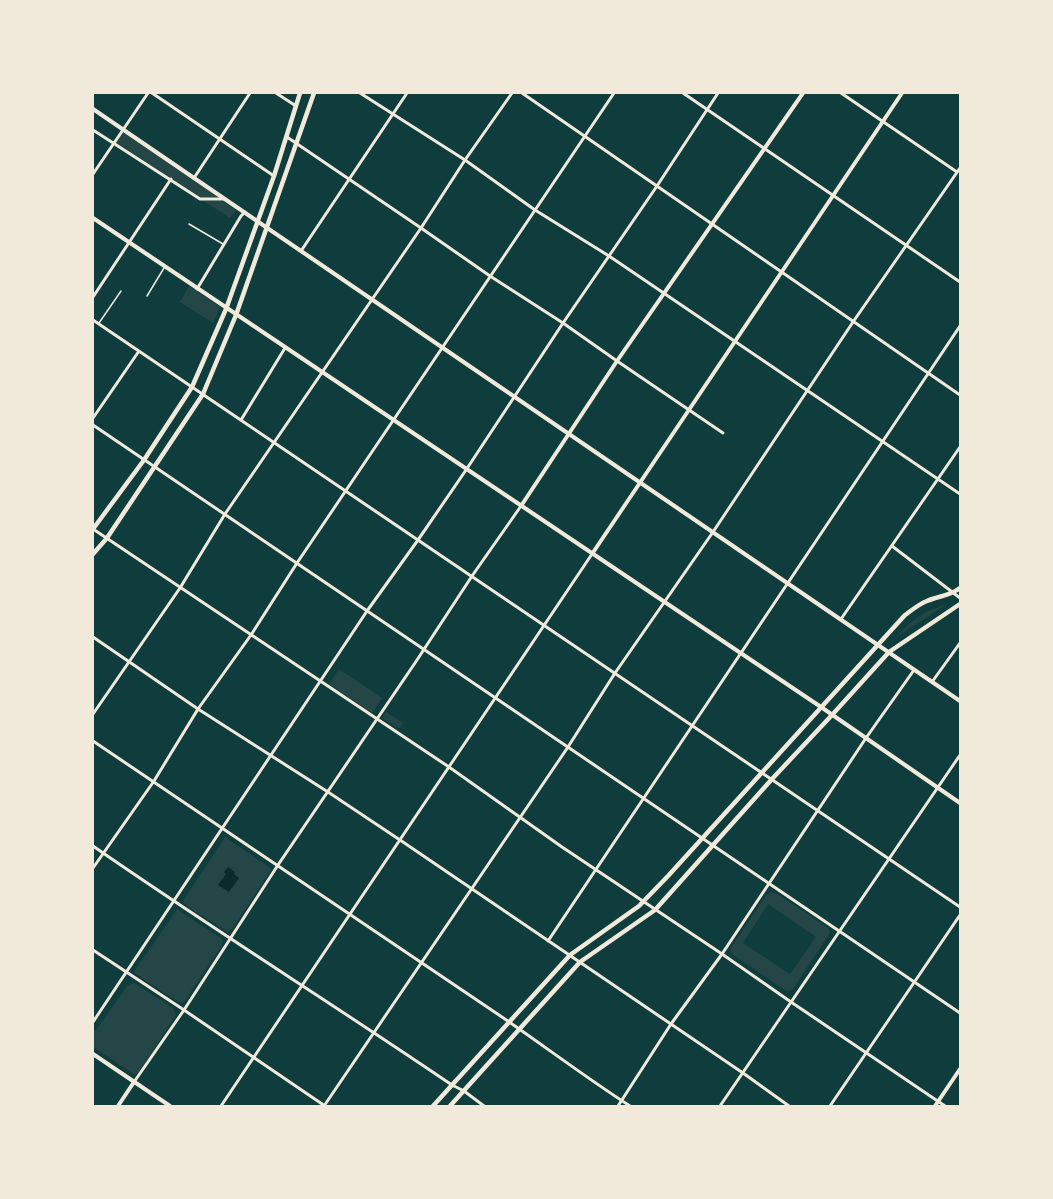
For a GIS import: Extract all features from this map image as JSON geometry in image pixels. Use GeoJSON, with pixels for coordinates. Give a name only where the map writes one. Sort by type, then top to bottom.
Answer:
{"type":"FeatureCollection","features":[{"type":"Feature","properties":{"kind":"main road"},"geometry":{"type":"LineString","coordinates":[[93,529],[144,460],[192,387],[226,309],[274,176],[300,93]]}},
{"type":"Feature","properties":{"kind":"main road"},"geometry":{"type":"LineString","coordinates":[[93,554],[107,538],[202,394],[236,315],[314,93]]}},
{"type":"Feature","properties":{"kind":"main road"},"geometry":{"type":"LineString","coordinates":[[433,1106],[570,955],[644,902],[905,615],[921,603],[954,594],[960,588]]}},
{"type":"Feature","properties":{"kind":"main road"},"geometry":{"type":"LineString","coordinates":[[450,1106],[580,962],[655,910],[889,652],[960,604]]}},
{"type":"Feature","properties":{"kind":"street"},"geometry":{"type":"LineString","coordinates":[[93,174],[150,93],[274,176]]}},
{"type":"Feature","properties":{"kind":"street"},"geometry":{"type":"LineString","coordinates":[[194,178],[250,93]]}},
{"type":"Feature","properties":{"kind":"street"},"geometry":{"type":"LineString","coordinates":[[276,93],[296,106]]}},
{"type":"Feature","properties":{"kind":"street"},"geometry":{"type":"LineString","coordinates":[[360,93],[465,160],[535,210],[609,256],[960,494]]}},
{"type":"Feature","properties":{"kind":"street"},"geometry":{"type":"LineString","coordinates":[[301,251],[407,93]]}},
{"type":"Feature","properties":{"kind":"street"},"geometry":{"type":"LineString","coordinates":[[93,714],[180,588],[225,514],[512,93]]}},
{"type":"Feature","properties":{"kind":"street"},"geometry":{"type":"LineString","coordinates":[[522,93],[960,395]]}},
{"type":"Feature","properties":{"kind":"street"},"geometry":{"type":"LineString","coordinates":[[93,868],[154,781],[198,709],[251,635],[297,563],[614,93]]}},
{"type":"Feature","properties":{"kind":"street"},"geometry":{"type":"LineString","coordinates":[[683,93],[960,282]]}},
{"type":"Feature","properties":{"kind":"street"},"geometry":{"type":"LineString","coordinates":[[93,1022],[367,611],[466,470],[657,186],[717,93]]}},
{"type":"Feature","properties":{"kind":"street"},"geometry":{"type":"LineString","coordinates":[[118,1106],[472,576],[803,93]]}},
{"type":"Feature","properties":{"kind":"street"},"geometry":{"type":"LineString","coordinates":[[841,93],[957,172]]}},
{"type":"Feature","properties":{"kind":"street"},"geometry":{"type":"LineString","coordinates":[[221,1106],[902,93]]}},
{"type":"Feature","properties":{"kind":"street"},"geometry":{"type":"LineString","coordinates":[[93,109],[960,701]]}},
{"type":"Feature","properties":{"kind":"street"},"geometry":{"type":"LineString","coordinates":[[93,130],[200,199],[225,199]]}},
{"type":"Feature","properties":{"kind":"street"},"geometry":{"type":"LineString","coordinates":[[287,137],[723,433]]}},
{"type":"Feature","properties":{"kind":"street"},"geometry":{"type":"LineString","coordinates":[[93,950],[324,1106],[472,890],[615,673],[960,168]]}},
{"type":"Feature","properties":{"kind":"street"},"geometry":{"type":"LineString","coordinates":[[93,297],[171,179]]}},
{"type":"Feature","properties":{"kind":"street"},"geometry":{"type":"LineString","coordinates":[[196,289],[245,212]]}},
{"type":"Feature","properties":{"kind":"street"},"geometry":{"type":"LineString","coordinates":[[93,218],[821,707],[960,803]]}},
{"type":"Feature","properties":{"kind":"street"},"geometry":{"type":"LineString","coordinates":[[93,320],[960,906]]}},
{"type":"Feature","properties":{"kind":"street"},"geometry":{"type":"LineString","coordinates":[[548,941],[960,326]]}},
{"type":"Feature","properties":{"kind":"street"},"geometry":{"type":"LineString","coordinates":[[241,420],[285,348]]}},
{"type":"Feature","properties":{"kind":"street"},"geometry":{"type":"LineString","coordinates":[[93,418],[139,351]]}},
{"type":"Feature","properties":{"kind":"street"},"geometry":{"type":"LineString","coordinates":[[93,425],[960,1013]]}},
{"type":"Feature","properties":{"kind":"street"},"geometry":{"type":"LineString","coordinates":[[841,619],[960,447]]}},
{"type":"Feature","properties":{"kind":"street"},"geometry":{"type":"LineString","coordinates":[[93,529],[449,767],[655,910],[945,1106]]}},
{"type":"Feature","properties":{"kind":"street"},"geometry":{"type":"LineString","coordinates":[[892,546],[960,598]]}},
{"type":"Feature","properties":{"kind":"street"},"geometry":{"type":"LineString","coordinates":[[93,637],[198,709],[400,840],[789,1106]]}},
{"type":"Feature","properties":{"kind":"street"},"geometry":{"type":"LineString","coordinates":[[932,682],[960,643]]}},
{"type":"Feature","properties":{"kind":"street"},"geometry":{"type":"LineString","coordinates":[[618,1106],[671,1024],[722,954],[914,670]]}},
{"type":"Feature","properties":{"kind":"street"},"geometry":{"type":"LineString","coordinates":[[93,741],[223,827],[630,1106]]}},
{"type":"Feature","properties":{"kind":"street"},"geometry":{"type":"LineString","coordinates":[[720,1106],[960,755]]}},
{"type":"Feature","properties":{"kind":"street"},"geometry":{"type":"LineString","coordinates":[[93,846],[484,1106]]}},
{"type":"Feature","properties":{"kind":"street"},"geometry":{"type":"LineString","coordinates":[[830,1106],[960,915]]}},
{"type":"Feature","properties":{"kind":"street"},"geometry":{"type":"LineString","coordinates":[[93,1054],[170,1106]]}},
{"type":"Feature","properties":{"kind":"street"},"geometry":{"type":"LineString","coordinates":[[934,1106],[960,1069]]}},
{"type":"Feature","properties":{"kind":"lane"},"geometry":{"type":"LineString","coordinates":[[189,224],[224,244]]}},
{"type":"Feature","properties":{"kind":"lane"},"geometry":{"type":"LineString","coordinates":[[147,296],[165,267]]}},
{"type":"Feature","properties":{"kind":"lane"},"geometry":{"type":"LineString","coordinates":[[99,324],[121,291]]}},
{"type":"Feature","properties":{"kind":"shaded area"},"geometry":{"type":"Polygon","coordinates":[[[122,131],[221,198],[201,198],[116,143],[122,131]]]}},
{"type":"Feature","properties":{"kind":"shaded area"},"geometry":{"type":"Polygon","coordinates":[[[202,200],[223,201],[236,210],[230,218],[202,200]]]}},
{"type":"Feature","properties":{"kind":"shaded area"},"geometry":{"type":"Polygon","coordinates":[[[189,286],[220,307],[213,323],[180,302],[189,286]]]}},
{"type":"Feature","properties":{"kind":"shaded area"},"geometry":{"type":"Polygon","coordinates":[[[947,604],[895,638],[922,614],[947,604]]]}},
{"type":"Feature","properties":{"kind":"shaded area"},"geometry":{"type":"Polygon","coordinates":[[[339,669],[382,698],[372,713],[329,684],[339,669]]]}},
{"type":"Feature","properties":{"kind":"shaded area"},"geometry":{"type":"Polygon","coordinates":[[[386,712],[403,723],[400,728],[382,718],[386,712]]]}},
{"type":"Feature","properties":{"kind":"shaded area"},"geometry":{"type":"Polygon","coordinates":[[[225,837],[271,870],[233,928],[228,932],[183,902],[225,837]]]}},
{"type":"Feature","properties":{"kind":"shaded area"},"geometry":{"type":"Polygon","coordinates":[[[228,867],[239,878],[229,892],[218,885],[228,867]]]}},
{"type":"Feature","properties":{"kind":"shaded area"},"geometry":{"type":"Polygon","coordinates":[[[771,892],[776,893],[830,931],[793,989],[789,991],[730,951],[766,895],[771,892]],[[768,904],[743,943],[790,974],[816,937],[768,904]]]}},
{"type":"Feature","properties":{"kind":"shaded area"},"geometry":{"type":"Polygon","coordinates":[[[177,909],[223,940],[185,1001],[181,1003],[134,973],[177,909]]]}},
{"type":"Feature","properties":{"kind":"shaded area"},"geometry":{"type":"Polygon","coordinates":[[[134,983],[173,1008],[176,1015],[135,1075],[93,1047],[93,1034],[128,985],[134,983]]]}}]}
